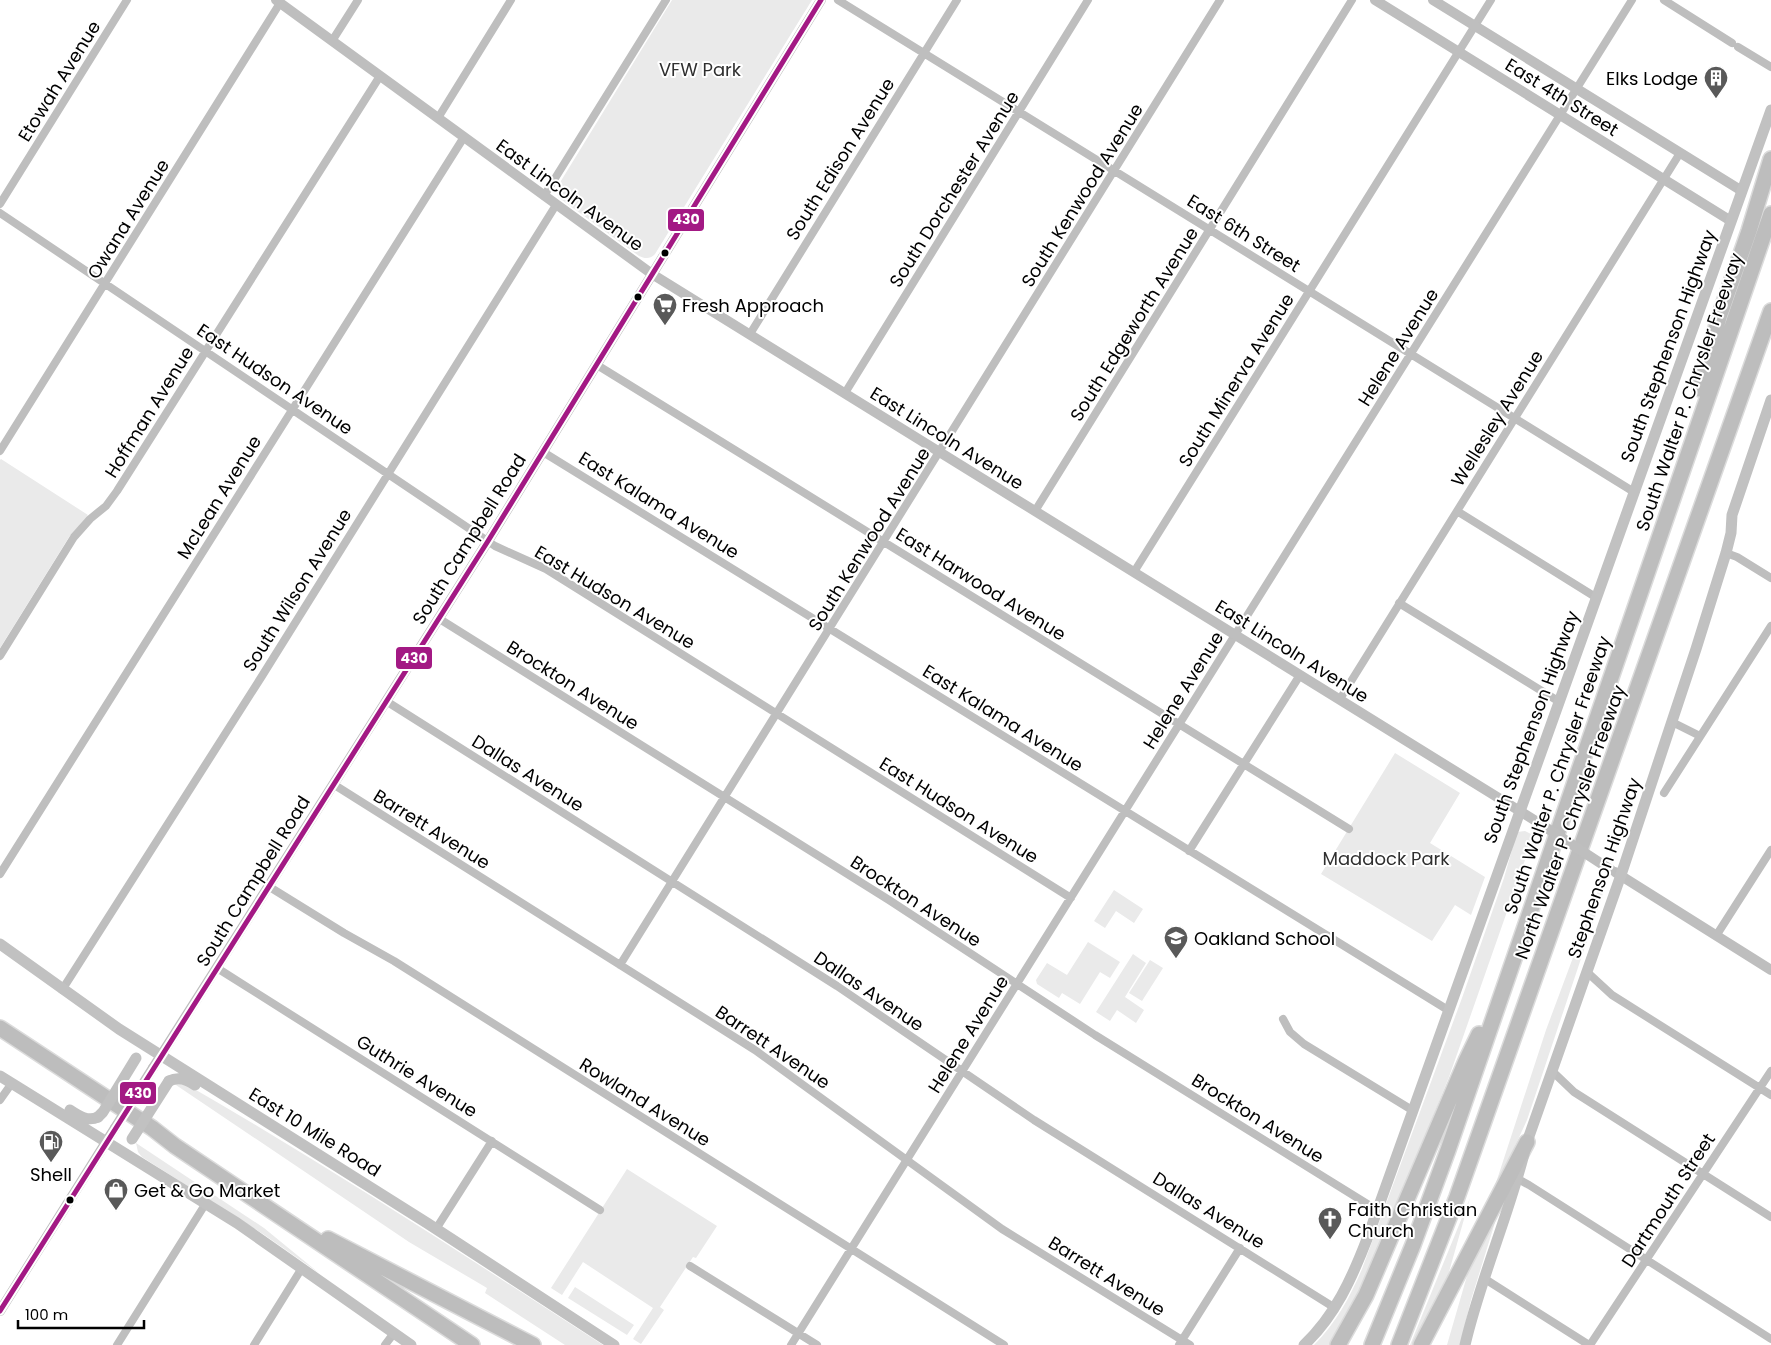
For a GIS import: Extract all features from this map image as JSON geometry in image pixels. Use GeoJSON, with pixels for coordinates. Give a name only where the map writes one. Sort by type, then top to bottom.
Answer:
{"type":"FeatureCollection","features":[{"type":"Feature","properties":{"kind":"highway"},"geometry":{"type":"LineString","coordinates":[[1672,499],[1719,317],[1749,231],[1771,159]]}},
{"type":"Feature","properties":{"kind":"highway","name":"South Walter P. Chrysler Freeway"},"geometry":{"type":"LineString","coordinates":[[1372,1345],[1417,1236],[1448,1150],[1771,214]]}},
{"type":"Feature","properties":{"kind":"highway","name":"North Walter P. Chrysler Freeway"},"geometry":{"type":"LineString","coordinates":[[1399,1345],[1457,1197],[1771,310]]}},
{"type":"Feature","properties":{"kind":"highway"},"geometry":{"type":"LineString","coordinates":[[1338,1345],[1366,1295],[1466,1061],[1506,981]]}},
{"type":"Feature","properties":{"kind":"highway"},"geometry":{"type":"LineString","coordinates":[[0,1028],[152,1128],[175,1146],[472,1345]]}},
{"type":"Feature","properties":{"kind":"highway"},"geometry":{"type":"LineString","coordinates":[[1421,1345],[1527,1142]]}},
{"type":"Feature","properties":{"kind":"highway"},"geometry":{"type":"LineString","coordinates":[[266,1206],[533,1345]]}},
{"type":"Feature","properties":{"kind":"main road","name":"South Stephenson Highway"},"geometry":{"type":"LineString","coordinates":[[1304,1345],[1335,1308],[1353,1274],[1771,110]]}},
{"type":"Feature","properties":{"kind":"main road","name":"Stephenson Highway"},"geometry":{"type":"LineString","coordinates":[[1465,1345],[1475,1306],[1518,1179],[1527,1142],[1587,972],[1616,872],[1672,722],[1726,553],[1731,533],[1732,515],[1771,400]]}},
{"type":"Feature","properties":{"kind":"main road","name":"East 10 Mile Road"},"geometry":{"type":"LineString","coordinates":[[0,944],[62,990],[131,1037],[436,1229],[614,1345]]}},
{"type":"Feature","properties":{"kind":"main road"},"geometry":{"type":"LineString","coordinates":[[12,1083],[51,1099],[86,1119],[93,1119],[103,1112],[136,1058],[136,1048],[131,1037]]}},
{"type":"Feature","properties":{"kind":"main road"},"geometry":{"type":"LineString","coordinates":[[0,1076],[206,1203],[411,1345]]}},
{"type":"Feature","properties":{"kind":"main road"},"geometry":{"type":"LineString","coordinates":[[137,1160],[131,1153],[132,1139],[169,1081],[176,1078],[186,1080],[208,1094],[266,1122]]}},
{"type":"Feature","properties":{"kind":"street","name":"Etowah Avenue"},"geometry":{"type":"LineString","coordinates":[[0,204],[127,0]]}},
{"type":"Feature","properties":{"kind":"street"},"geometry":{"type":"LineString","coordinates":[[332,41],[358,0]]}},
{"type":"Feature","properties":{"kind":"street"},"geometry":{"type":"LineString","coordinates":[[438,118],[511,0]]}},
{"type":"Feature","properties":{"kind":"street"},"geometry":{"type":"LineString","coordinates":[[544,196],[666,0]]}},
{"type":"Feature","properties":{"kind":"street","name":"South Campbell Road"},"geometry":{"type":"LineString","coordinates":[[0,1311],[488,541],[822,0]]}},
{"type":"Feature","properties":{"kind":"street","name":"East 6th Street"},"geometry":{"type":"LineString","coordinates":[[838,0],[1634,492]]}},
{"type":"Feature","properties":{"kind":"street","name":"South Edison Avenue"},"geometry":{"type":"LineString","coordinates":[[750,334],[957,0]]}},
{"type":"Feature","properties":{"kind":"street","name":"South Dorchester Avenue"},"geometry":{"type":"LineString","coordinates":[[845,393],[1088,0]]}},
{"type":"Feature","properties":{"kind":"street","name":"South Kenwood Avenue"},"geometry":{"type":"LineString","coordinates":[[620,965],[1220,0]]}},
{"type":"Feature","properties":{"kind":"street","name":"South Edgeworth Avenue"},"geometry":{"type":"LineString","coordinates":[[1035,511],[1352,0]]}},
{"type":"Feature","properties":{"kind":"street","name":"East 4th Street"},"geometry":{"type":"LineString","coordinates":[[1375,0],[1731,222]]}},
{"type":"Feature","properties":{"kind":"street","name":"East 4th Street"},"geometry":{"type":"LineString","coordinates":[[1433,0],[1742,191]]}},
{"type":"Feature","properties":{"kind":"street","name":"South Minerva Avenue"},"geometry":{"type":"LineString","coordinates":[[1134,572],[1491,0]]}},
{"type":"Feature","properties":{"kind":"street","name":"Helene Avenue"},"geometry":{"type":"LineString","coordinates":[[791,1345],[1632,0]]}},
{"type":"Feature","properties":{"kind":"street"},"geometry":{"type":"LineString","coordinates":[[1664,0],[1771,66]]}},
{"type":"Feature","properties":{"kind":"street","name":"East Lincoln Avenue"},"geometry":{"type":"LineString","coordinates":[[278,2],[652,274],[1340,699],[1771,970]]}},
{"type":"Feature","properties":{"kind":"street","name":"Owana Avenue"},"geometry":{"type":"LineString","coordinates":[[0,451],[278,2]]}},
{"type":"Feature","properties":{"kind":"street","name":"Hoffman Avenue"},"geometry":{"type":"LineString","coordinates":[[0,656],[74,537],[112,499],[380,76]]}},
{"type":"Feature","properties":{"kind":"street","name":"McLean Avenue"},"geometry":{"type":"LineString","coordinates":[[0,874],[464,137]]}},
{"type":"Feature","properties":{"kind":"street","name":"Wellesley Avenue"},"geometry":{"type":"LineString","coordinates":[[1340,699],[1680,153]]}},
{"type":"Feature","properties":{"kind":"street","name":"South Wilson Avenue"},"geometry":{"type":"LineString","coordinates":[[62,990],[257,684],[556,205]]}},
{"type":"Feature","properties":{"kind":"street","name":"East Hudson Avenue"},"geometry":{"type":"LineString","coordinates":[[0,213],[488,541],[501,549],[546,569],[1071,898]]}},
{"type":"Feature","properties":{"kind":"street","name":"East Harwood Avenue"},"geometry":{"type":"LineString","coordinates":[[597,364],[1349,829]]}},
{"type":"Feature","properties":{"kind":"street","name":"East Kalama Avenue"},"geometry":{"type":"LineString","coordinates":[[543,452],[1448,1010]]}},
{"type":"Feature","properties":{"kind":"street"},"geometry":{"type":"LineString","coordinates":[[1457,511],[1597,598]]}},
{"type":"Feature","properties":{"kind":"street"},"geometry":{"type":"LineString","coordinates":[[1726,553],[1737,557],[1771,578]]}},
{"type":"Feature","properties":{"kind":"street"},"geometry":{"type":"LineString","coordinates":[[1399,604],[1558,701]]}},
{"type":"Feature","properties":{"kind":"street","name":"Brockton Avenue"},"geometry":{"type":"LineString","coordinates":[[438,618],[889,900],[1095,1035],[1377,1210]]}},
{"type":"Feature","properties":{"kind":"street"},"geometry":{"type":"LineString","coordinates":[[1664,793],[1771,626]]}},
{"type":"Feature","properties":{"kind":"street"},"geometry":{"type":"LineString","coordinates":[[1189,851],[1300,675]]}},
{"type":"Feature","properties":{"kind":"street","name":"Dallas Avenue"},"geometry":{"type":"LineString","coordinates":[[386,701],[837,986],[1034,1120],[1335,1308]]}},
{"type":"Feature","properties":{"kind":"street"},"geometry":{"type":"LineString","coordinates":[[1672,722],[1700,736]]}},
{"type":"Feature","properties":{"kind":"street","name":"Barrett Avenue"},"geometry":{"type":"LineString","coordinates":[[333,784],[755,1050],[1002,1229],[1181,1342],[1190,1345]]}},
{"type":"Feature","properties":{"kind":"street"},"geometry":{"type":"LineString","coordinates":[[1716,936],[1771,850]]}},
{"type":"Feature","properties":{"kind":"street","name":"Rowland Avenue"},"geometry":{"type":"LineString","coordinates":[[268,886],[344,933],[386,956],[1004,1345]]}},
{"type":"Feature","properties":{"kind":"street","name":"Guthrie Avenue"},"geometry":{"type":"LineString","coordinates":[[217,968],[600,1210]]}},
{"type":"Feature","properties":{"kind":"street"},"geometry":{"type":"LineString","coordinates":[[1587,972],[1612,994],[1771,1095]]}},
{"type":"Feature","properties":{"kind":"street"},"geometry":{"type":"LineString","coordinates":[[1283,1019],[1290,1032],[1304,1044],[1412,1110]]}},
{"type":"Feature","properties":{"kind":"street"},"geometry":{"type":"LineString","coordinates":[[1552,1071],[1574,1092],[1771,1217]]}},
{"type":"Feature","properties":{"kind":"street","name":"Dartmouth Street"},"geometry":{"type":"LineString","coordinates":[[1590,1345],[1771,1071]]}},
{"type":"Feature","properties":{"kind":"street"},"geometry":{"type":"LineString","coordinates":[[0,1100],[12,1083]]}},
{"type":"Feature","properties":{"kind":"street"},"geometry":{"type":"LineString","coordinates":[[436,1229],[492,1141]]}},
{"type":"Feature","properties":{"kind":"street"},"geometry":{"type":"LineString","coordinates":[[1518,1179],[1771,1339]]}},
{"type":"Feature","properties":{"kind":"street"},"geometry":{"type":"LineString","coordinates":[[117,1345],[206,1203]]}},
{"type":"Feature","properties":{"kind":"street"},"geometry":{"type":"LineString","coordinates":[[1181,1342],[1240,1248]]}},
{"type":"Feature","properties":{"kind":"street"},"geometry":{"type":"LineString","coordinates":[[690,1266],[817,1345]]}},
{"type":"Feature","properties":{"kind":"street"},"geometry":{"type":"LineString","coordinates":[[254,1345],[302,1268]]}},
{"type":"Feature","properties":{"kind":"street"},"geometry":{"type":"LineString","coordinates":[[1485,1279],[1590,1345]]}},
{"type":"Feature","properties":{"kind":"street"},"geometry":{"type":"LineString","coordinates":[[385,1345],[394,1333]]}},
{"type":"Feature","properties":{"kind":"green space","name":"VFW Park"},"geometry":{"type":"Polygon","coordinates":[[[672,0],[812,0],[655,254],[650,258],[646,258],[639,256],[558,197],[556,189],[672,0]]]}},
{"type":"Feature","properties":{"kind":"green space"},"geometry":{"type":"Polygon","coordinates":[[[0,460],[88,515],[69,537],[0,648],[0,460]]]}},
{"type":"Feature","properties":{"kind":"green space","name":"Maddock Park"},"geometry":{"type":"Polygon","coordinates":[[[1395,753],[1460,793],[1430,843],[1485,877],[1471,915],[1455,905],[1432,941],[1321,874],[1395,753]]]}},
{"type":"Feature","properties":{"kind":"green space"},"geometry":{"type":"Polygon","coordinates":[[[1525,831],[1533,835],[1449,1077],[1370,1271],[1340,1330],[1329,1345],[1314,1345],[1342,1309],[1362,1269],[1462,998],[1504,878],[1517,832],[1525,831]]]}},
{"type":"Feature","properties":{"kind":"green space"},"geometry":{"type":"Polygon","coordinates":[[[1604,880],[1607,881],[1527,1120],[1491,1198],[1546,1030],[1600,885],[1604,880]]]}},
{"type":"Feature","properties":{"kind":"green space"},"geometry":{"type":"Polygon","coordinates":[[[1114,890],[1143,909],[1134,923],[1116,911],[1105,928],[1094,921],[1114,890]]]}},
{"type":"Feature","properties":{"kind":"green space"},"geometry":{"type":"Polygon","coordinates":[[[1088,942],[1120,962],[1110,978],[1100,972],[1080,1004],[1062,993],[1059,998],[1037,984],[1036,980],[1047,963],[1067,975],[1088,942]]]}},
{"type":"Feature","properties":{"kind":"green space"},"geometry":{"type":"Polygon","coordinates":[[[1133,954],[1146,963],[1125,997],[1144,1010],[1136,1023],[1117,1010],[1110,1021],[1096,1012],[1133,954]]]}},
{"type":"Feature","properties":{"kind":"green space"},"geometry":{"type":"Polygon","coordinates":[[[1150,960],[1163,968],[1142,1001],[1129,993],[1150,960]]]}},
{"type":"Feature","properties":{"kind":"green space"},"geometry":{"type":"Polygon","coordinates":[[[173,1083],[184,1083],[290,1146],[603,1345],[565,1345],[485,1293],[487,1288],[409,1242],[173,1083]]]}},
{"type":"Feature","properties":{"kind":"green space"},"geometry":{"type":"Polygon","coordinates":[[[136,1143],[264,1228],[319,1273],[263,1234],[142,1157],[138,1152],[136,1143]]]}},
{"type":"Feature","properties":{"kind":"green space"},"geometry":{"type":"Polygon","coordinates":[[[627,1169],[717,1226],[696,1258],[693,1257],[660,1307],[664,1310],[641,1344],[633,1339],[653,1308],[583,1262],[562,1295],[551,1288],[627,1169]]]}},
{"type":"Feature","properties":{"kind":"green space"},"geometry":{"type":"Polygon","coordinates":[[[1470,1198],[1445,1286],[1414,1345],[1410,1345],[1470,1198]]]}},
{"type":"Feature","properties":{"kind":"green space"},"geometry":{"type":"Polygon","coordinates":[[[1497,1216],[1471,1300],[1460,1345],[1447,1345],[1469,1269],[1497,1216]]]}},
{"type":"Feature","properties":{"kind":"green space"},"geometry":{"type":"Polygon","coordinates":[[[575,1287],[634,1325],[627,1335],[568,1298],[575,1287]]]}},
{"type":"Feature","properties":{"kind":"transit line","name":"430"},"geometry":{"type":"LineString","coordinates":[[0,1311],[488,541],[821,0]]}},
{"type":"Feature","properties":{"kind":"place","name":"Elks Lodge"},"geometry":{"type":"Point","coordinates":[1716,99]}},
{"type":"Feature","properties":{"kind":"place","name":"Fresh Approach"},"geometry":{"type":"Point","coordinates":[665,326]}},
{"type":"Feature","properties":{"kind":"place","name":"Oakland School"},"geometry":{"type":"Point","coordinates":[1176,959]}},
{"type":"Feature","properties":{"kind":"place","name":"Shell"},"geometry":{"type":"Point","coordinates":[51,1163]}},
{"type":"Feature","properties":{"kind":"place","name":"Get & Go Market"},"geometry":{"type":"Point","coordinates":[116,1211]}},
{"type":"Feature","properties":{"kind":"place","name":"Faith Christian Church"},"geometry":{"type":"Point","coordinates":[1330,1240]}}]}
